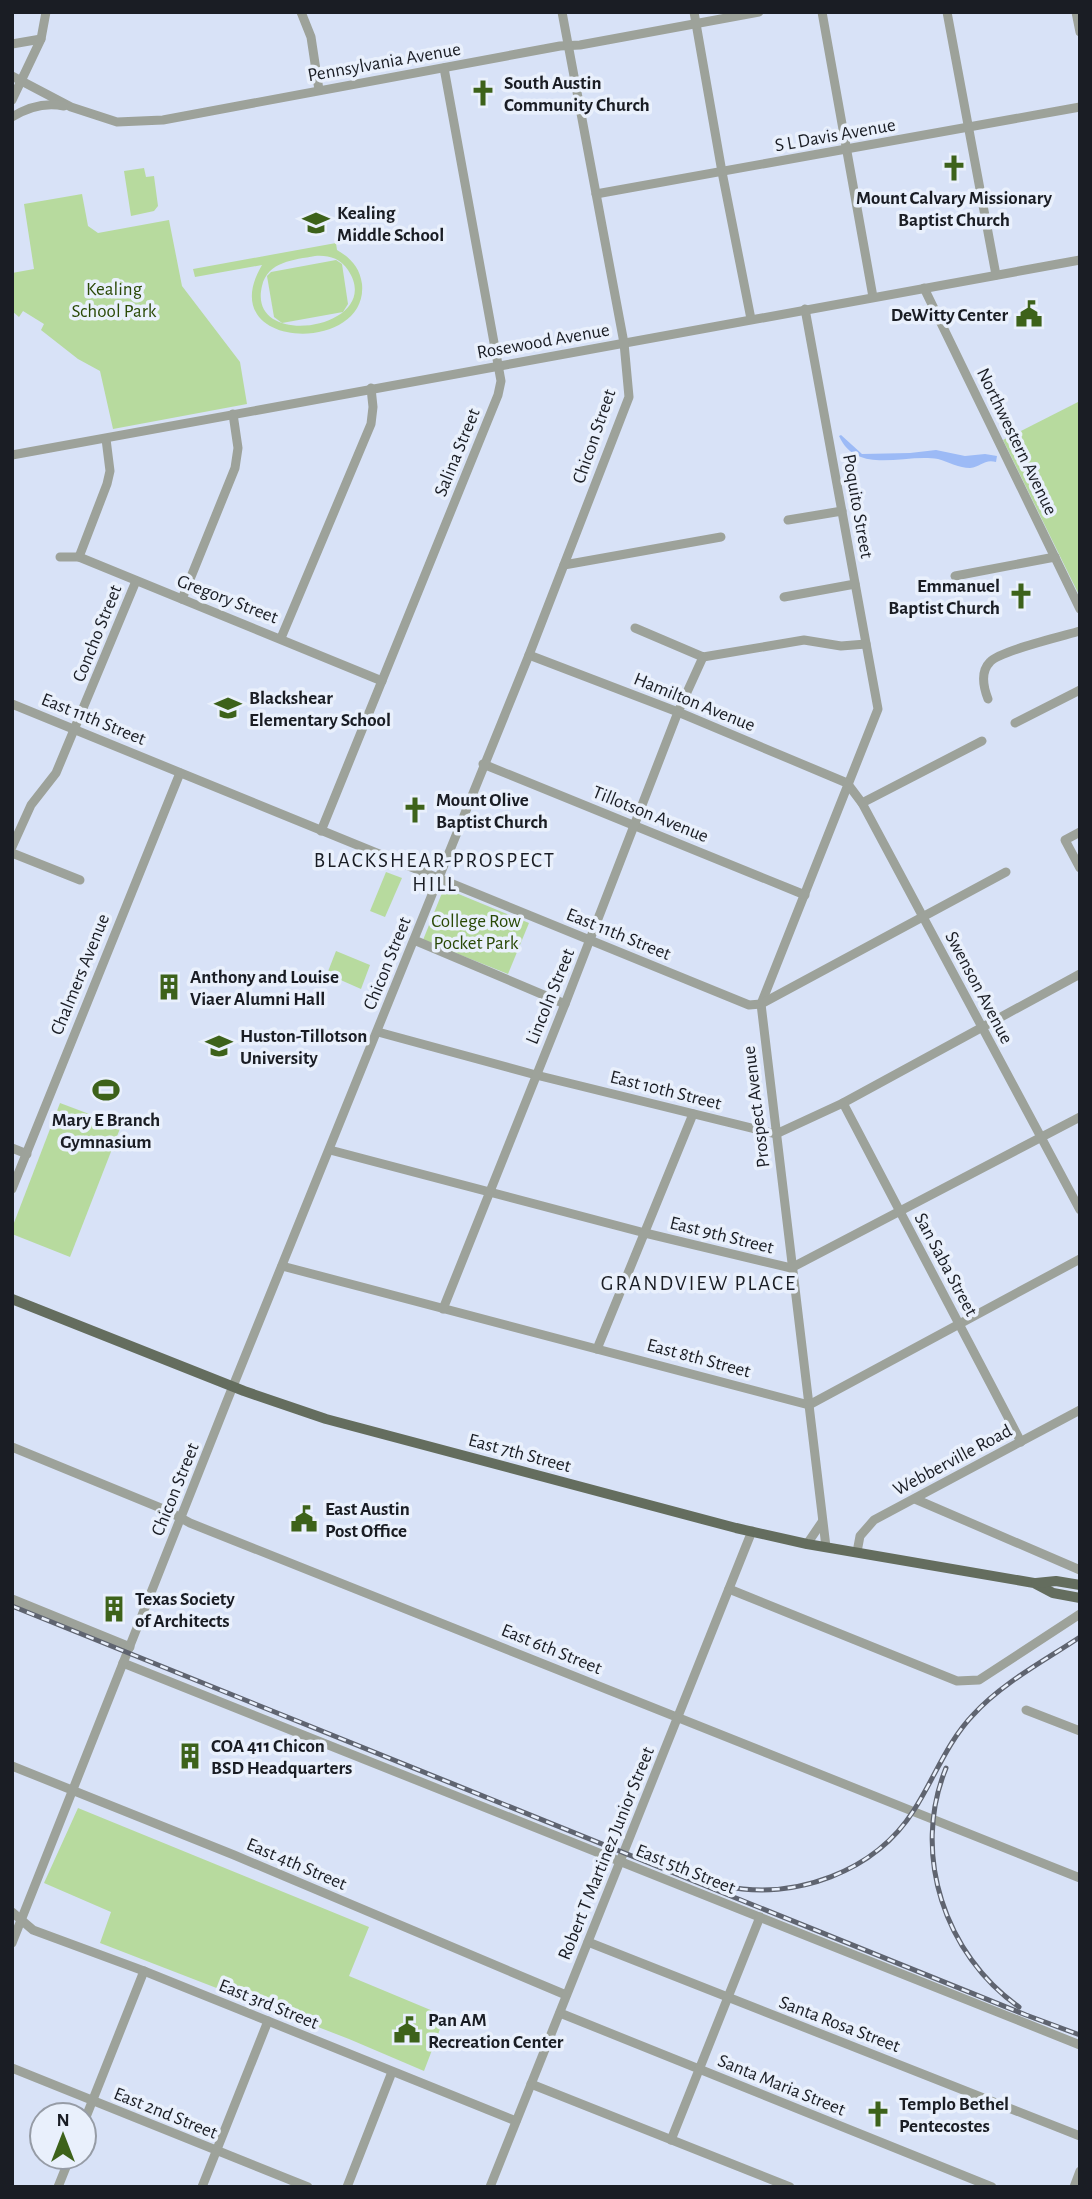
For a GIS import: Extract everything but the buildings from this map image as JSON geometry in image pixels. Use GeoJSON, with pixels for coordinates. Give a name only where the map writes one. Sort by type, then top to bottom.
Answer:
{"type":"FeatureCollection","features":[{"type":"Feature","properties":{"kind":"main road","name":"East 7th Street"},"geometry":{"type":"LineString","coordinates":[[12,1299],[233,1386],[326,1419],[807,1544],[1034,1583],[1056,1581],[1080,1585]]}},
{"type":"Feature","properties":{"kind":"main road","name":"East 7th Street"},"geometry":{"type":"LineString","coordinates":[[1034,1583],[1053,1593],[1080,1598]]}},
{"type":"Feature","properties":{"kind":"street"},"geometry":{"type":"LineString","coordinates":[[12,100],[41,38],[46,12]]}},
{"type":"Feature","properties":{"kind":"street"},"geometry":{"type":"LineString","coordinates":[[300,12],[311,37],[319,90]]}},
{"type":"Feature","properties":{"kind":"street","name":"Chicon Street"},"geometry":{"type":"LineString","coordinates":[[12,1943],[233,1386],[331,1150],[483,764],[529,655],[629,397],[624,343],[562,12]]}},
{"type":"Feature","properties":{"kind":"street"},"geometry":{"type":"LineString","coordinates":[[695,12],[722,172],[751,319]]}},
{"type":"Feature","properties":{"kind":"street","name":"Pennsylvania Avenue"},"geometry":{"type":"LineString","coordinates":[[12,76],[71,107],[117,122],[163,120],[759,12]]}},
{"type":"Feature","properties":{"kind":"street"},"geometry":{"type":"LineString","coordinates":[[822,12],[873,297]]}},
{"type":"Feature","properties":{"kind":"street"},"geometry":{"type":"LineString","coordinates":[[947,12],[996,275]]}},
{"type":"Feature","properties":{"kind":"street"},"geometry":{"type":"LineString","coordinates":[[1076,12],[1080,32]]}},
{"type":"Feature","properties":{"kind":"street"},"geometry":{"type":"LineString","coordinates":[[12,44],[41,38]]}},
{"type":"Feature","properties":{"kind":"street","name":"Salina Street"},"geometry":{"type":"LineString","coordinates":[[321,831],[498,396],[501,381],[444,68]]}},
{"type":"Feature","properties":{"kind":"street"},"geometry":{"type":"LineString","coordinates":[[12,117],[30,107],[44,104],[71,107]]}},
{"type":"Feature","properties":{"kind":"street","name":"S L Davis Avenue"},"geometry":{"type":"LineString","coordinates":[[596,194],[1080,107]]}},
{"type":"Feature","properties":{"kind":"street","name":"Rosewood Avenue"},"geometry":{"type":"LineString","coordinates":[[12,455],[1080,260]]}},
{"type":"Feature","properties":{"kind":"street","name":"Northwestern Avenue"},"geometry":{"type":"LineString","coordinates":[[924,288],[1080,609]]}},
{"type":"Feature","properties":{"kind":"street","name":"Poquito Street"},"geometry":{"type":"LineString","coordinates":[[805,309],[878,709]]}},
{"type":"Feature","properties":{"kind":"street"},"geometry":{"type":"LineString","coordinates":[[281,638],[371,424],[371,388]]}},
{"type":"Feature","properties":{"kind":"street"},"geometry":{"type":"LineString","coordinates":[[182,599],[235,468],[238,448],[233,414]]}},
{"type":"Feature","properties":{"kind":"street"},"geometry":{"type":"LineString","coordinates":[[79,557],[107,485],[110,471],[106,439]]}},
{"type":"Feature","properties":{"kind":"street"},"geometry":{"type":"LineString","coordinates":[[788,520],[842,511]]}},
{"type":"Feature","properties":{"kind":"street"},"geometry":{"type":"LineString","coordinates":[[564,565],[721,537]]}},
{"type":"Feature","properties":{"kind":"street","name":"Gregory Street"},"geometry":{"type":"LineString","coordinates":[[60,557],[79,557],[382,681]]}},
{"type":"Feature","properties":{"kind":"street"},"geometry":{"type":"LineString","coordinates":[[955,576],[1055,557]]}},
{"type":"Feature","properties":{"kind":"street","name":"Concho Street"},"geometry":{"type":"LineString","coordinates":[[12,847],[31,804],[56,772],[136,581]]}},
{"type":"Feature","properties":{"kind":"street"},"geometry":{"type":"LineString","coordinates":[[784,597],[855,584]]}},
{"type":"Feature","properties":{"kind":"street"},"geometry":{"type":"LineString","coordinates":[[635,628],[703,657],[804,640],[841,646],[866,644]]}},
{"type":"Feature","properties":{"kind":"street"},"geometry":{"type":"LineString","coordinates":[[988,699],[983,680],[984,670],[996,657],[1080,631]]}},
{"type":"Feature","properties":{"kind":"street","name":"Hamilton Avenue"},"geometry":{"type":"LineString","coordinates":[[529,655],[678,712],[847,783]]}},
{"type":"Feature","properties":{"kind":"street","name":"Lincoln Street"},"geometry":{"type":"LineString","coordinates":[[443,1309],[678,712],[703,657]]}},
{"type":"Feature","properties":{"kind":"street"},"geometry":{"type":"LineString","coordinates":[[1015,723],[1080,690]]}},
{"type":"Feature","properties":{"kind":"street","name":"East 11th Street"},"geometry":{"type":"LineString","coordinates":[[12,704],[749,1005],[761,1004]]}},
{"type":"Feature","properties":{"kind":"street","name":"Prospect Avenue"},"geometry":{"type":"LineString","coordinates":[[826,1547],[761,1004],[878,709]]}},
{"type":"Feature","properties":{"kind":"street"},"geometry":{"type":"LineString","coordinates":[[862,803],[982,741]]}},
{"type":"Feature","properties":{"kind":"street","name":"Tillotson Avenue"},"geometry":{"type":"LineString","coordinates":[[483,764],[805,895]]}},
{"type":"Feature","properties":{"kind":"street","name":"Chalmers Avenue"},"geometry":{"type":"LineString","coordinates":[[12,1189],[180,773]]}},
{"type":"Feature","properties":{"kind":"street","name":"Swenson Avenue"},"geometry":{"type":"LineString","coordinates":[[847,783],[862,803],[1080,1210]]}},
{"type":"Feature","properties":{"kind":"street"},"geometry":{"type":"LineString","coordinates":[[1080,832],[1065,840],[1080,868]]}},
{"type":"Feature","properties":{"kind":"street"},"geometry":{"type":"LineString","coordinates":[[12,853],[80,880]]}},
{"type":"Feature","properties":{"kind":"street"},"geometry":{"type":"LineString","coordinates":[[761,1004],[1006,872]]}},
{"type":"Feature","properties":{"kind":"street"},"geometry":{"type":"LineString","coordinates":[[414,940],[565,1004]]}},
{"type":"Feature","properties":{"kind":"street"},"geometry":{"type":"LineString","coordinates":[[776,1134],[843,1103],[1080,974]]}},
{"type":"Feature","properties":{"kind":"street","name":"East 10th Street"},"geometry":{"type":"LineString","coordinates":[[378,1032],[536,1075],[776,1134]]}},
{"type":"Feature","properties":{"kind":"street","name":"San Saba Street"},"geometry":{"type":"LineString","coordinates":[[843,1103],[1021,1441]]}},
{"type":"Feature","properties":{"kind":"street"},"geometry":{"type":"LineString","coordinates":[[597,1349],[693,1114]]}},
{"type":"Feature","properties":{"kind":"street","name":"East 9th Street"},"geometry":{"type":"LineString","coordinates":[[331,1150],[645,1233],[791,1268],[1080,1117]]}},
{"type":"Feature","properties":{"kind":"street"},"geometry":{"type":"LineString","coordinates":[[12,1148],[27,1154]]}},
{"type":"Feature","properties":{"kind":"street"},"geometry":{"type":"LineString","coordinates":[[808,1405],[1080,1259]]}},
{"type":"Feature","properties":{"kind":"street","name":"East 8th Street"},"geometry":{"type":"LineString","coordinates":[[282,1266],[808,1405]]}},
{"type":"Feature","properties":{"kind":"street","name":"Webberville Road"},"geometry":{"type":"LineString","coordinates":[[857,1552],[860,1536],[874,1520],[1080,1410]]}},
{"type":"Feature","properties":{"kind":"street","name":"East 6th Street"},"geometry":{"type":"LineString","coordinates":[[12,1447],[168,1511],[181,1519],[1080,1878]]}},
{"type":"Feature","properties":{"kind":"street"},"geometry":{"type":"LineString","coordinates":[[915,1499],[1080,1570]]}},
{"type":"Feature","properties":{"kind":"street"},"geometry":{"type":"LineString","coordinates":[[807,1544],[821,1522]]}},
{"type":"Feature","properties":{"kind":"street","name":"Robert T Martinez Junior Street"},"geometry":{"type":"LineString","coordinates":[[492,2186],[752,1531]]}},
{"type":"Feature","properties":{"kind":"street"},"geometry":{"type":"LineString","coordinates":[[729,1589],[957,1681],[970,1681],[989,1674],[1080,1614]]}},
{"type":"Feature","properties":{"kind":"street"},"geometry":{"type":"LineString","coordinates":[[12,1599],[130,1647]]}},
{"type":"Feature","properties":{"kind":"street","name":"East 5th Street"},"geometry":{"type":"LineString","coordinates":[[123,1663],[1080,2045]]}},
{"type":"Feature","properties":{"kind":"street"},"geometry":{"type":"LineString","coordinates":[[1026,1710],[1080,1731]]}},
{"type":"Feature","properties":{"kind":"street","name":"East 4th Street"},"geometry":{"type":"LineString","coordinates":[[12,1766],[566,1995]]}},
{"type":"Feature","properties":{"kind":"street","name":"East 3rd Street"},"geometry":{"type":"LineString","coordinates":[[12,1912],[33,1930],[144,1971],[516,2121]]}},
{"type":"Feature","properties":{"kind":"street"},"geometry":{"type":"LineString","coordinates":[[671,2140],[760,1917]]}},
{"type":"Feature","properties":{"kind":"street","name":"Santa Rosa Street"},"geometry":{"type":"LineString","coordinates":[[588,1942],[1080,2136]]}},
{"type":"Feature","properties":{"kind":"street"},"geometry":{"type":"LineString","coordinates":[[93,2101],[144,1971]]}},
{"type":"Feature","properties":{"kind":"street","name":"Santa Maria Street"},"geometry":{"type":"LineString","coordinates":[[560,2012],[992,2187]]}},
{"type":"Feature","properties":{"kind":"street"},"geometry":{"type":"LineString","coordinates":[[202,2187],[268,2021]]}},
{"type":"Feature","properties":{"kind":"street","name":"East 2nd Street"},"geometry":{"type":"LineString","coordinates":[[12,2068],[93,2101]]}},
{"type":"Feature","properties":{"kind":"street"},"geometry":{"type":"LineString","coordinates":[[347,2187],[392,2072]]}},
{"type":"Feature","properties":{"kind":"street"},"geometry":{"type":"LineString","coordinates":[[531,2084],[790,2187]]}},
{"type":"Feature","properties":{"kind":"street","name":"East 2nd Street"},"geometry":{"type":"LineString","coordinates":[[98,2103],[308,2187]]}},
{"type":"Feature","properties":{"kind":"street"},"geometry":{"type":"LineString","coordinates":[[1073,2187],[1080,2171]]}},
{"type":"Feature","properties":{"kind":"green space"},"geometry":{"type":"Polygon","coordinates":[[[144,168],[146,177],[154,176],[158,206],[154,211],[131,216],[124,171],[144,168]]]}},
{"type":"Feature","properties":{"kind":"green space","name":"Kealing School Park"},"geometry":{"type":"Polygon","coordinates":[[[82,194],[88,226],[98,233],[169,220],[182,286],[240,362],[247,404],[113,429],[100,371],[78,359],[41,330],[44,324],[23,311],[19,317],[12,311],[12,273],[34,269],[24,204],[82,194]]]}},
{"type":"Feature","properties":{"kind":"green space"},"geometry":{"type":"Polygon","coordinates":[[[336,243],[337,250],[357,268],[362,284],[358,307],[342,323],[320,332],[296,333],[273,328],[257,314],[252,293],[262,265],[195,277],[193,269],[336,243]],[[320,256],[283,263],[270,271],[262,286],[263,307],[274,320],[292,325],[314,324],[334,318],[349,306],[355,290],[348,270],[337,260],[320,256]]]}},
{"type":"Feature","properties":{"kind":"green space"},"geometry":{"type":"Polygon","coordinates":[[[336,260],[342,264],[348,304],[343,312],[282,323],[274,317],[267,276],[271,272],[336,260]]]}},
{"type":"Feature","properties":{"kind":"green space"},"geometry":{"type":"Polygon","coordinates":[[[1080,401],[1080,597],[1003,440],[1080,401]]]}},
{"type":"Feature","properties":{"kind":"green space"},"geometry":{"type":"Polygon","coordinates":[[[386,872],[402,878],[385,917],[370,911],[386,872]]]}},
{"type":"Feature","properties":{"kind":"green space","name":"College Row Pocket Park"},"geometry":{"type":"Polygon","coordinates":[[[444,888],[529,923],[508,974],[423,940],[444,888]]]}},
{"type":"Feature","properties":{"kind":"green space"},"geometry":{"type":"Polygon","coordinates":[[[336,951],[370,965],[361,989],[327,974],[336,951]]]}},
{"type":"Feature","properties":{"kind":"green space"},"geometry":{"type":"Polygon","coordinates":[[[60,1103],[121,1126],[70,1257],[12,1234],[60,1103]]]}},
{"type":"Feature","properties":{"kind":"green space"},"geometry":{"type":"Polygon","coordinates":[[[78,1808],[369,1927],[349,1976],[445,2016],[424,2071],[349,2039],[100,1943],[111,1912],[44,1883],[78,1808]]]}},
{"type":"Feature","properties":{"kind":"water"},"geometry":{"type":"Polygon","coordinates":[[[839,436],[862,454],[936,450],[965,456],[997,456],[996,462],[970,468],[938,459],[870,459],[857,456],[847,448],[839,436]]]}},
{"type":"Feature","properties":{"kind":"railway"},"geometry":{"type":"LineString","coordinates":[[12,1606],[1080,2035]]}},
{"type":"Feature","properties":{"kind":"railway"},"geometry":{"type":"LineString","coordinates":[[724,1886],[751,1890],[805,1885],[831,1877],[878,1850],[898,1832],[914,1810],[948,1749],[984,1703],[1080,1637]]}},
{"type":"Feature","properties":{"kind":"railway"},"geometry":{"type":"LineString","coordinates":[[946,1768],[936,1801],[932,1834],[934,1868],[942,1900],[954,1931],[971,1960],[993,1985],[1019,2007]]}},
{"type":"Feature","properties":{"kind":"place","name":"South Austin Community Church"},"geometry":{"type":"Point","coordinates":[483,93]}},
{"type":"Feature","properties":{"kind":"place","name":"Mount Calvary Missionary Baptist Church"},"geometry":{"type":"Point","coordinates":[954,168]}},
{"type":"Feature","properties":{"kind":"place","name":"Kealing Middle School"},"geometry":{"type":"Point","coordinates":[316,223]}},
{"type":"Feature","properties":{"kind":"place","name":"DeWitty Center"},"geometry":{"type":"Point","coordinates":[1029,314]}},
{"type":"Feature","properties":{"kind":"place","name":"Emmanuel Baptist Church"},"geometry":{"type":"Point","coordinates":[1021,596]}},
{"type":"Feature","properties":{"kind":"place","name":"Blackshear Elementary School"},"geometry":{"type":"Point","coordinates":[228,708]}},
{"type":"Feature","properties":{"kind":"place","name":"Mount Olive Baptist Church"},"geometry":{"type":"Point","coordinates":[415,810]}},
{"type":"Feature","properties":{"kind":"place","name":"Anthony and Louise Viaer Alumni Hall"},"geometry":{"type":"Point","coordinates":[169,987]}},
{"type":"Feature","properties":{"kind":"place","name":"Huston-Tillotson University"},"geometry":{"type":"Point","coordinates":[219,1046]}},
{"type":"Feature","properties":{"kind":"place","name":"Mary E Branch Gymnasium"},"geometry":{"type":"Point","coordinates":[106,1090]}},
{"type":"Feature","properties":{"kind":"place","name":"East Austin Post Office"},"geometry":{"type":"Point","coordinates":[304,1519]}},
{"type":"Feature","properties":{"kind":"place","name":"Texas Society of Architects"},"geometry":{"type":"Point","coordinates":[114,1609]}},
{"type":"Feature","properties":{"kind":"place","name":"COA 411 Chicon BSD Headquarters"},"geometry":{"type":"Point","coordinates":[190,1756]}},
{"type":"Feature","properties":{"kind":"place","name":"Pan AM Recreation Center"},"geometry":{"type":"Point","coordinates":[407,2030]}},
{"type":"Feature","properties":{"kind":"place","name":"Templo Bethel Pentecostes"},"geometry":{"type":"Point","coordinates":[878,2114]}},
{"type":"Feature","properties":{"kind":"district","name":"BLACKSHEAR-PROSPECT HILL"},"geometry":{"type":"Point","coordinates":[435,872]}},
{"type":"Feature","properties":{"kind":"district","name":"GRANDVIEW PLACE"},"geometry":{"type":"Point","coordinates":[699,1283]}}]}
